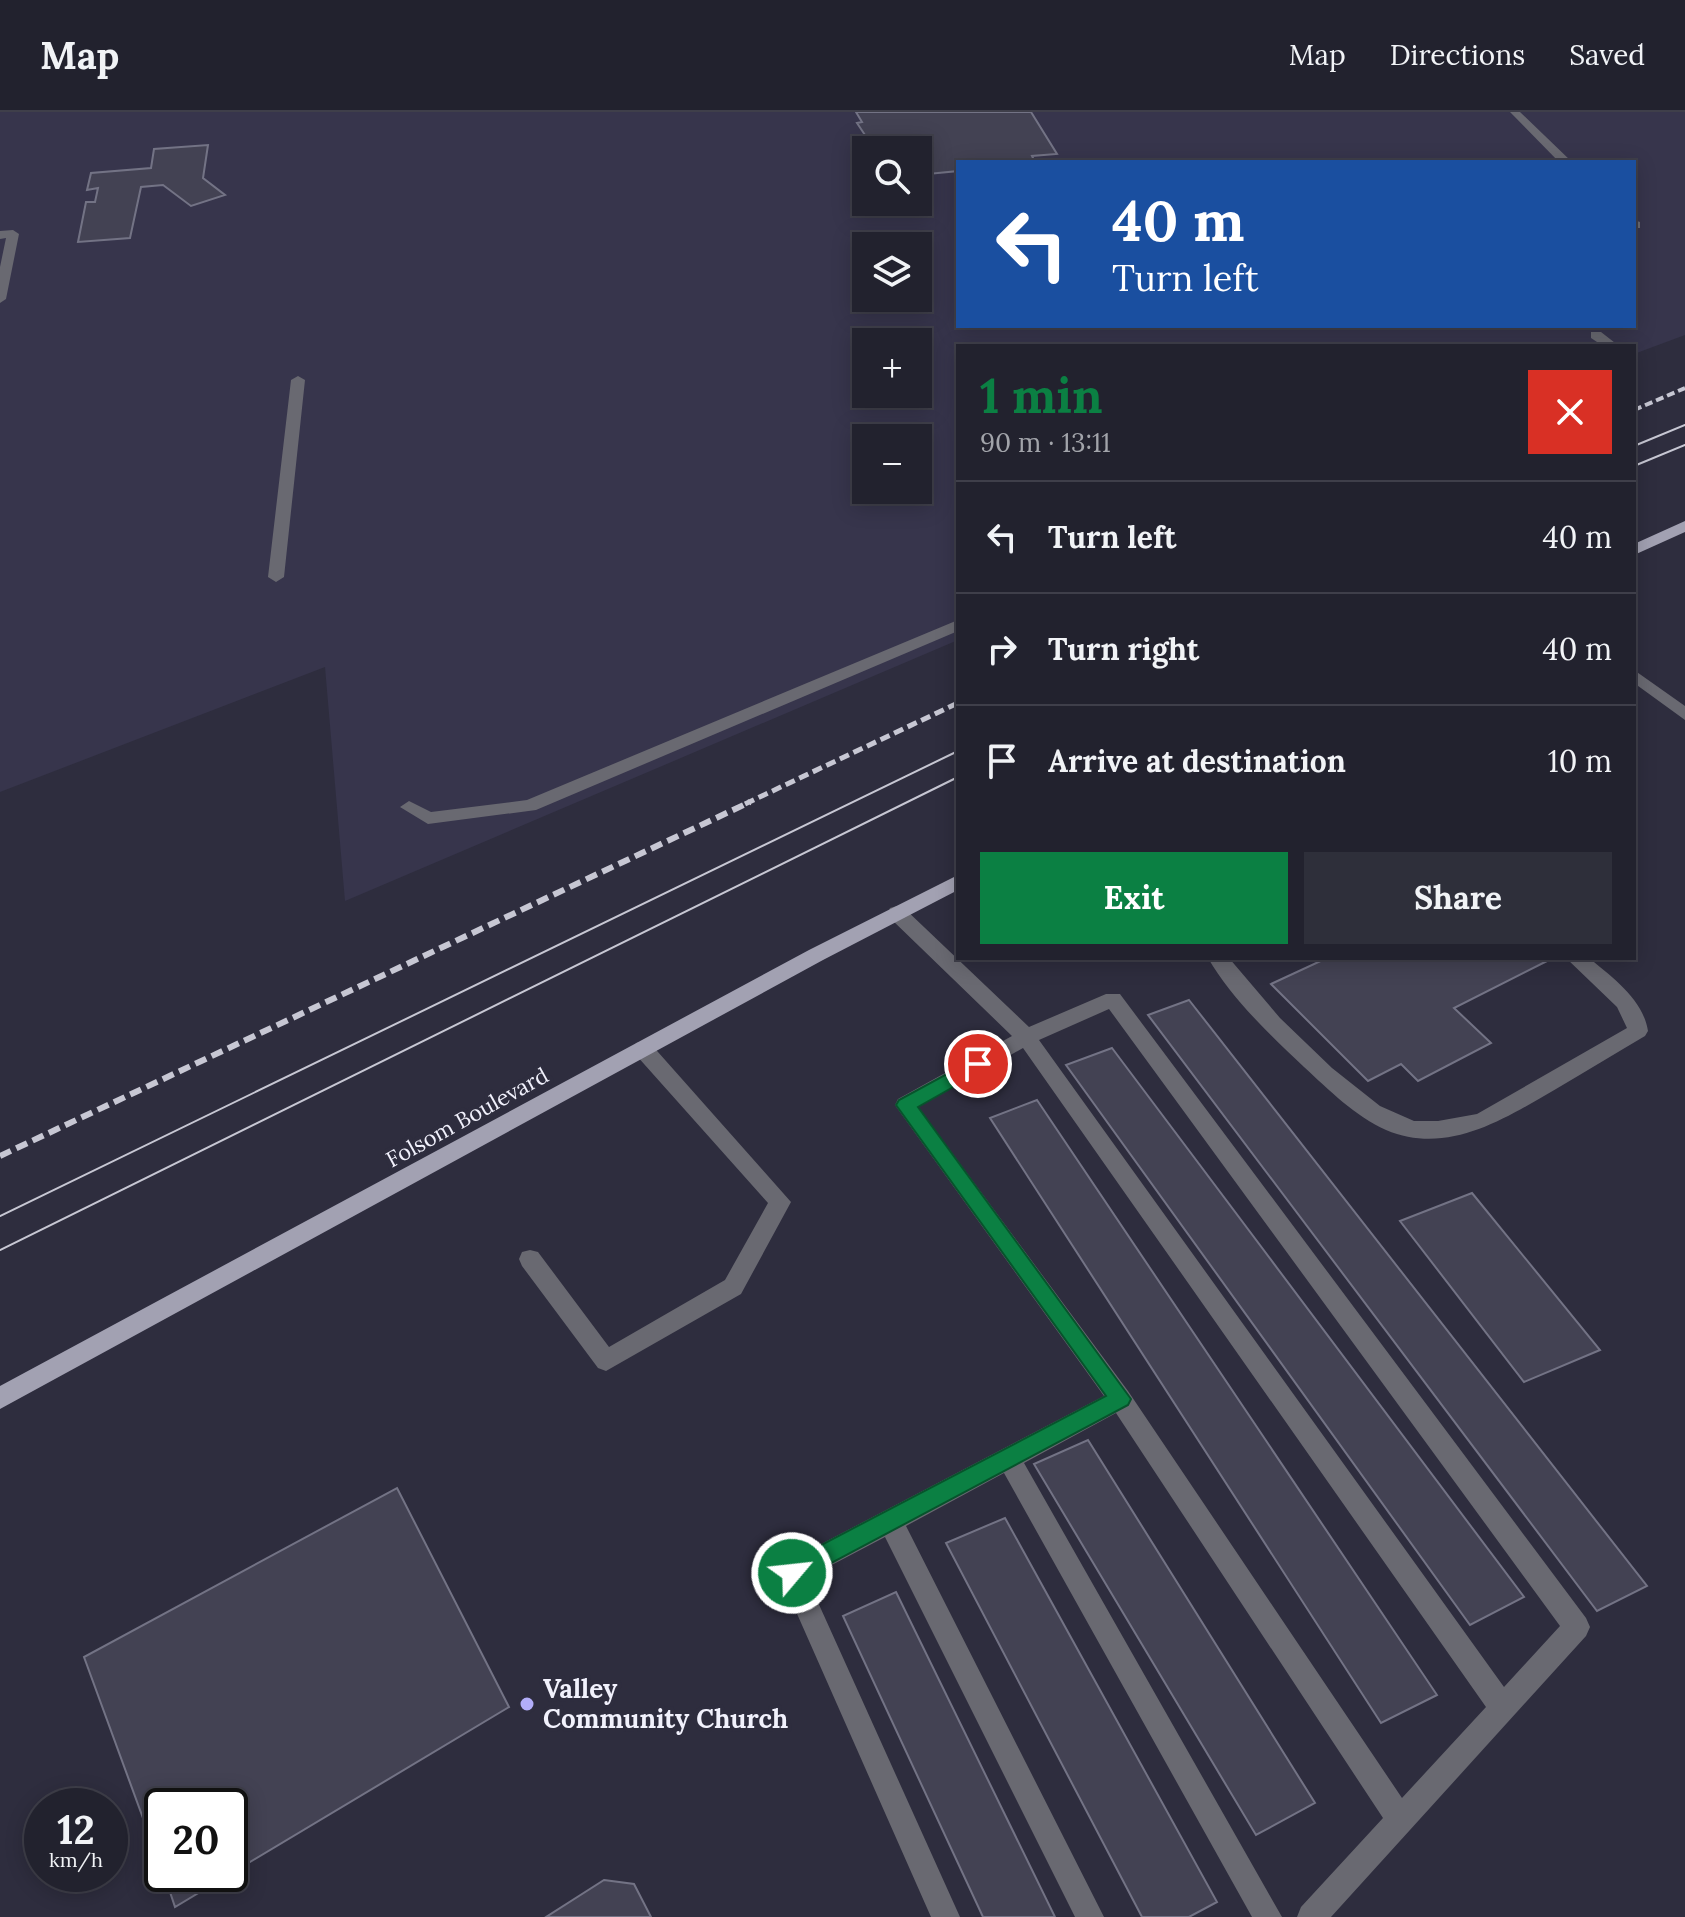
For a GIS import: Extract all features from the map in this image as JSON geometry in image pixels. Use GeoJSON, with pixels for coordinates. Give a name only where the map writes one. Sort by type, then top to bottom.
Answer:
{"type":"FeatureCollection","features":[{"type":"Feature","properties":{"kind":"main road"},"geometry":{"type":"LineString","coordinates":[[1636,549],[1682,531]]}},
{"type":"Feature","properties":{"kind":"main road","name":"Folsom Boulevard"},"geometry":{"type":"LineString","coordinates":[[0,1398],[956,883]]}},
{"type":"Feature","properties":{"kind":"lane"},"geometry":{"type":"LineString","coordinates":[[1515,113],[1564,160]]}},
{"type":"Feature","properties":{"kind":"lane"},"geometry":{"type":"LineString","coordinates":[[0,235],[13,234],[0,299]]}},
{"type":"Feature","properties":{"kind":"lane"},"geometry":{"type":"LineString","coordinates":[[1596,335],[1609,344]]}},
{"type":"Feature","properties":{"kind":"lane"},"geometry":{"type":"LineString","coordinates":[[276,577],[298,380]]}},
{"type":"Feature","properties":{"kind":"lane"},"geometry":{"type":"LineString","coordinates":[[409,807],[428,818],[530,806],[956,626]]}},
{"type":"Feature","properties":{"kind":"lane"},"geometry":{"type":"LineString","coordinates":[[1636,677],[1685,715]]}},
{"type":"Feature","properties":{"kind":"lane"},"geometry":{"type":"LineString","coordinates":[[897,913],[1026,1037],[1503,1708]]}},
{"type":"Feature","properties":{"kind":"lane"},"geometry":{"type":"LineString","coordinates":[[1219,960],[1228,975],[1263,1014],[1352,1096],[1392,1123],[1419,1130],[1455,1129],[1483,1121],[1638,1031],[1639,1021],[1631,1009],[1578,960]]}},
{"type":"Feature","properties":{"kind":"lane"},"geometry":{"type":"LineString","coordinates":[[1311,1917],[1401,1820],[1577,1627],[1113,999],[1026,1037],[905,1105],[1120,1399],[1401,1820]]}},
{"type":"Feature","properties":{"kind":"lane"},"geometry":{"type":"LineString","coordinates":[[530,1259],[606,1361],[733,1287],[780,1202],[643,1049]]}},
{"type":"Feature","properties":{"kind":"lane"},"geometry":{"type":"LineString","coordinates":[[946,1917],[792,1573],[1120,1399]]}},
{"type":"Feature","properties":{"kind":"lane"},"geometry":{"type":"LineString","coordinates":[[1008,1458],[1268,1917]]}},
{"type":"Feature","properties":{"kind":"lane"},"geometry":{"type":"LineString","coordinates":[[890,1521],[1090,1917]]}},
{"type":"Feature","properties":{"kind":"shaded area"},"geometry":{"type":"Polygon","coordinates":[[[0,112],[1685,112],[1685,335],[1636,353],[1636,344],[956,344],[956,641],[345,901],[325,667],[0,792],[0,112]]]}},
{"type":"Feature","properties":{"kind":"building"},"geometry":{"type":"Polygon","coordinates":[[[856,112],[1031,112],[1057,154],[1032,156],[1034,160],[956,160],[956,171],[932,174],[932,136],[866,136],[857,123],[862,122],[856,112]]]}},
{"type":"Feature","properties":{"kind":"building"},"geometry":{"type":"Polygon","coordinates":[[[208,145],[203,178],[225,195],[191,206],[163,185],[141,187],[130,238],[78,242],[86,202],[95,202],[98,188],[87,190],[91,173],[151,168],[154,149],[208,145]]]}},
{"type":"Feature","properties":{"kind":"building"},"geometry":{"type":"Polygon","coordinates":[[[1323,960],[1549,960],[1454,1008],[1491,1043],[1418,1081],[1401,1064],[1368,1081],[1271,984],[1323,960]]]}},
{"type":"Feature","properties":{"kind":"building"},"geometry":{"type":"Polygon","coordinates":[[[1189,1000],[1647,1586],[1597,1611],[1148,1015],[1189,1000]]]}},
{"type":"Feature","properties":{"kind":"building"},"geometry":{"type":"Polygon","coordinates":[[[1112,1048],[1524,1597],[1470,1625],[1066,1065],[1112,1048]]]}},
{"type":"Feature","properties":{"kind":"building"},"geometry":{"type":"Polygon","coordinates":[[[1037,1100],[1437,1695],[1381,1723],[990,1118],[1037,1100]]]}},
{"type":"Feature","properties":{"kind":"building"},"geometry":{"type":"Polygon","coordinates":[[[1472,1193],[1600,1350],[1524,1382],[1400,1221],[1472,1193]]]}},
{"type":"Feature","properties":{"kind":"building"},"geometry":{"type":"Polygon","coordinates":[[[1088,1440],[1315,1803],[1256,1835],[1034,1464],[1088,1440]]]}},
{"type":"Feature","properties":{"kind":"building"},"geometry":{"type":"Polygon","coordinates":[[[397,1488],[509,1707],[248,1863],[248,1788],[144,1788],[144,1821],[84,1657],[397,1488]]]}},
{"type":"Feature","properties":{"kind":"building"},"geometry":{"type":"Polygon","coordinates":[[[1005,1518],[1217,1902],[1189,1917],[1142,1917],[946,1543],[1005,1518]]]}},
{"type":"Feature","properties":{"kind":"building"},"geometry":{"type":"Polygon","coordinates":[[[896,1592],[1055,1917],[983,1917],[843,1616],[896,1592]]]}},
{"type":"Feature","properties":{"kind":"building"},"geometry":{"type":"Polygon","coordinates":[[[604,1880],[634,1884],[651,1917],[546,1917],[604,1880]]]}},
{"type":"Feature","properties":{"kind":"building"},"geometry":{"type":"Polygon","coordinates":[[[170,1892],[200,1892],[175,1907],[170,1892]]]}},
{"type":"Feature","properties":{"kind":"tram line"},"geometry":{"type":"LineString","coordinates":[[1636,445],[1685,425]]}},
{"type":"Feature","properties":{"kind":"tram line"},"geometry":{"type":"LineString","coordinates":[[1636,465],[1685,445]]}},
{"type":"Feature","properties":{"kind":"tram line"},"geometry":{"type":"LineString","coordinates":[[0,1216],[956,752]]}},
{"type":"Feature","properties":{"kind":"tram line"},"geometry":{"type":"LineString","coordinates":[[0,1250],[956,778]]}},
{"type":"Feature","properties":{"kind":"railway"},"geometry":{"type":"LineString","coordinates":[[1636,409],[1685,388]]}},
{"type":"Feature","properties":{"kind":"railway"},"geometry":{"type":"LineString","coordinates":[[745,804],[956,704]]}},
{"type":"Feature","properties":{"kind":"railway"},"geometry":{"type":"LineString","coordinates":[[0,1156],[750,802]]}},
{"type":"Feature","properties":{"kind":"place","name":"Valley Community Church"},"geometry":{"type":"Point","coordinates":[527,1704]}},
{"type":"Feature","properties":{"kind":"route"},"geometry":{"type":"LineString","coordinates":[[792,1573],[1120,1399],[905,1105],[978,1064]]}}]}
